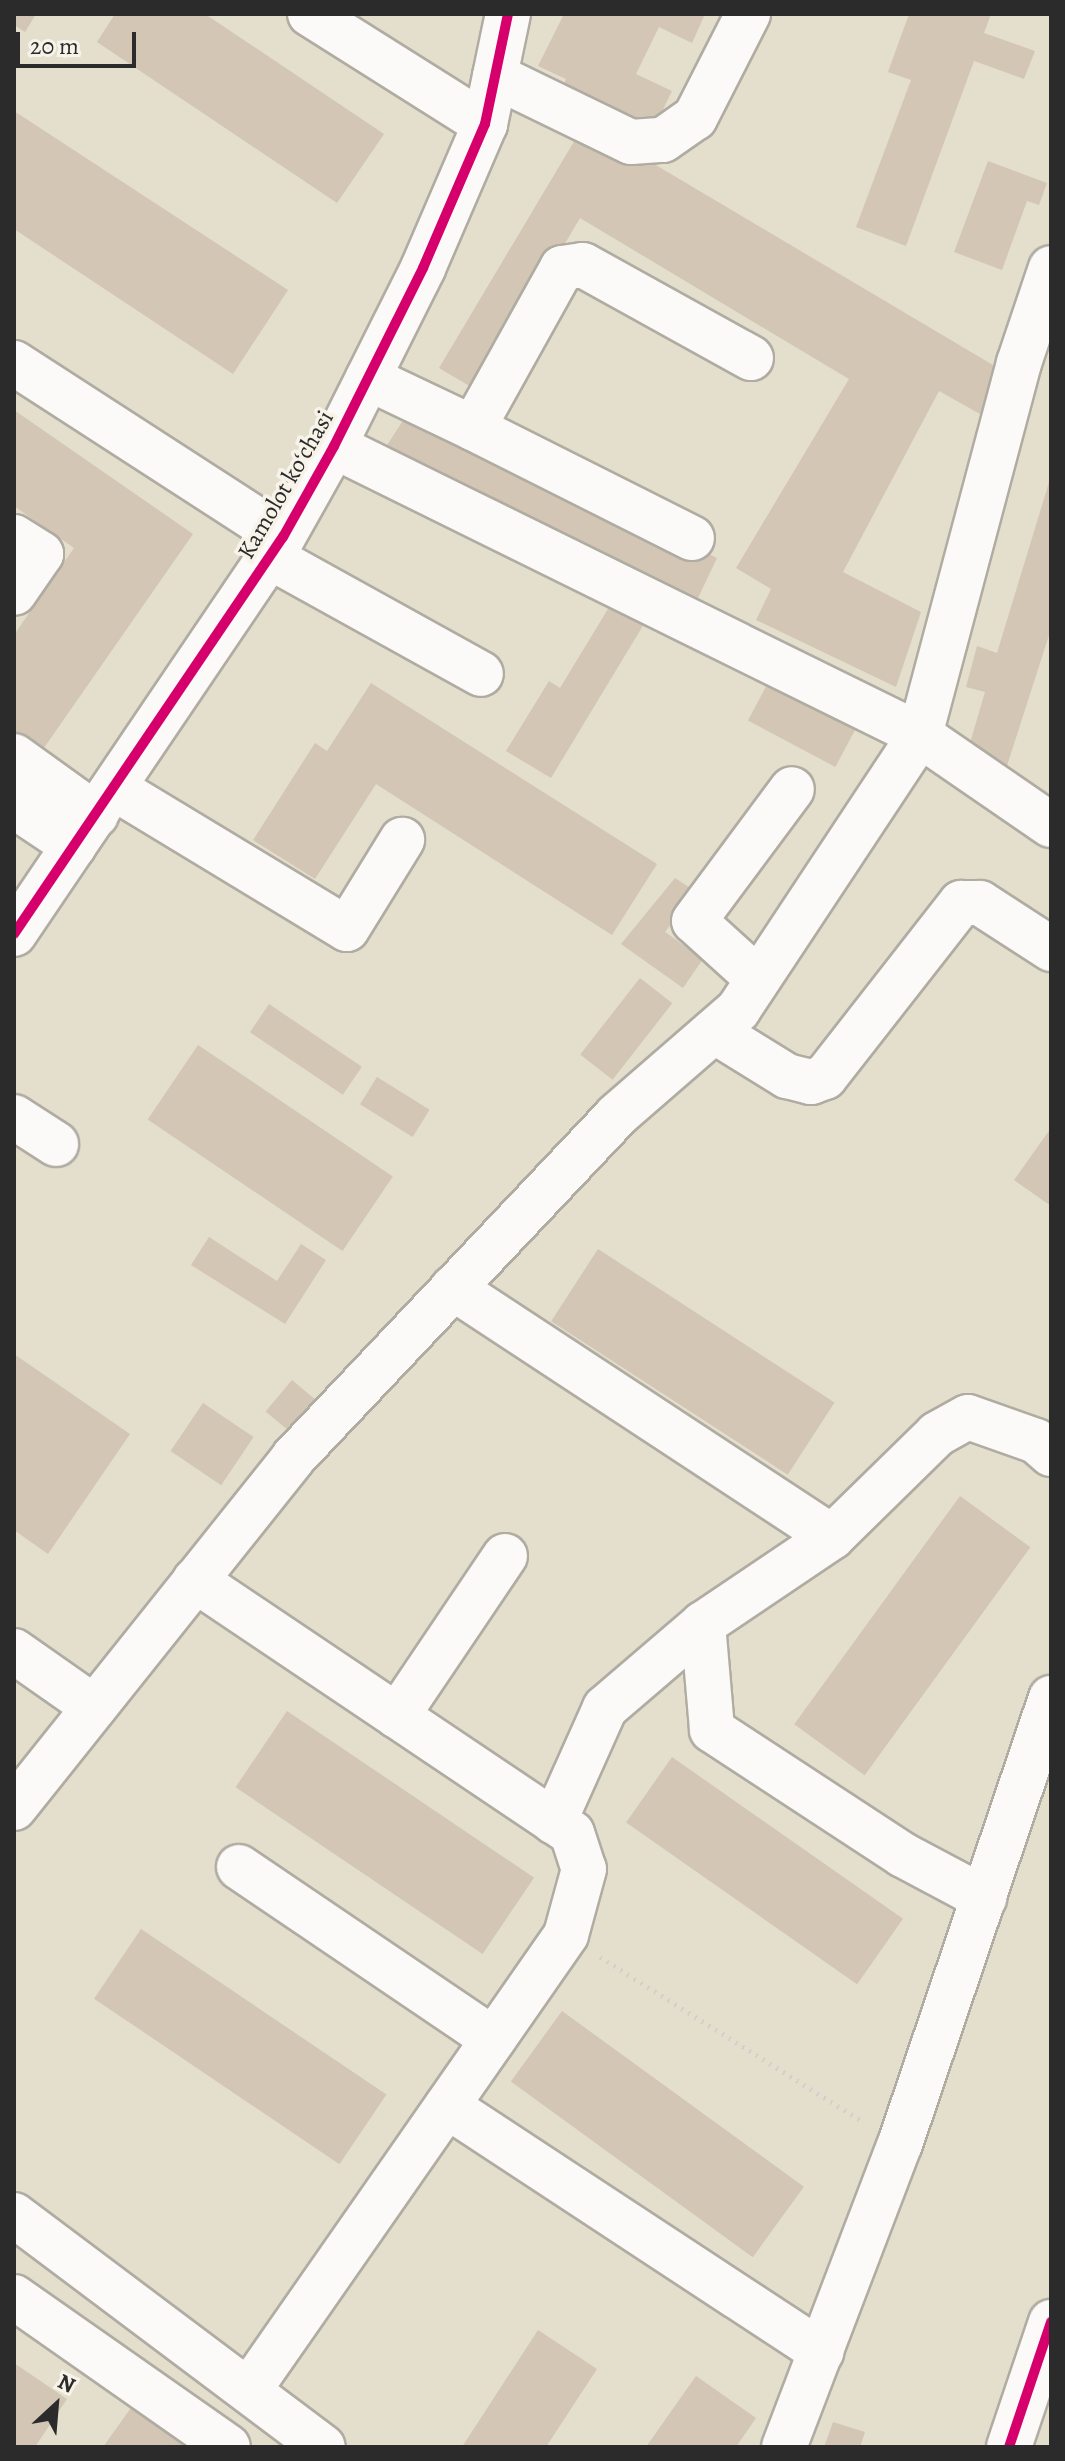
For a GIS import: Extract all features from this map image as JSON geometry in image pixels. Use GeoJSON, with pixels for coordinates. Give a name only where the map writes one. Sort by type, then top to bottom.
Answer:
{"type":"FeatureCollection","features":[{"type":"Feature","properties":{"kind":"street"},"geometry":{"type":"LineString","coordinates":[[310,14],[485,124]]}},
{"type":"Feature","properties":{"kind":"street","name":"Kamolot koʻchasi"},"geometry":{"type":"LineString","coordinates":[[14,934],[276,547],[334,446],[485,124],[508,14]]}},
{"type":"Feature","properties":{"kind":"street"},"geometry":{"type":"LineString","coordinates":[[495,76],[631,142],[663,140],[695,118],[748,14]]}},
{"type":"Feature","properties":{"kind":"street"},"geometry":{"type":"LineString","coordinates":[[473,428],[562,268],[583,265],[751,358]]}},
{"type":"Feature","properties":{"kind":"street"},"geometry":{"type":"LineString","coordinates":[[14,1808],[293,1458],[616,1116],[738,1010],[920,735],[1035,368],[1051,268]]}},
{"type":"Feature","properties":{"kind":"street"},"geometry":{"type":"LineString","coordinates":[[14,363],[276,547],[481,674]]}},
{"type":"Feature","properties":{"kind":"street"},"geometry":{"type":"LineString","coordinates":[[368,378],[692,538]]}},
{"type":"Feature","properties":{"kind":"street"},"geometry":{"type":"LineString","coordinates":[[334,446],[920,735],[1051,825]]}},
{"type":"Feature","properties":{"kind":"street"},"geometry":{"type":"LineString","coordinates":[[14,537],[41,554],[14,593]]}},
{"type":"Feature","properties":{"kind":"street"},"geometry":{"type":"LineString","coordinates":[[14,756],[95,816],[347,929],[402,840]]}},
{"type":"Feature","properties":{"kind":"street"},"geometry":{"type":"LineString","coordinates":[[758,979],[694,921],[792,789]]}},
{"type":"Feature","properties":{"kind":"street"},"geometry":{"type":"LineString","coordinates":[[14,806],[95,816]]}},
{"type":"Feature","properties":{"kind":"street"},"geometry":{"type":"LineString","coordinates":[[714,1031],[787,1076],[811,1082],[825,1077],[961,903],[980,903],[1051,949]]}},
{"type":"Feature","properties":{"kind":"street"},"geometry":{"type":"LineString","coordinates":[[14,1117],[56,1144]]}},
{"type":"Feature","properties":{"kind":"street"},"geometry":{"type":"LineString","coordinates":[[453,1288],[832,1537]]}},
{"type":"Feature","properties":{"kind":"street"},"geometry":{"type":"LineString","coordinates":[[554,1822],[605,1708],[703,1624],[832,1537],[937,1434],[968,1417],[1036,1441],[1051,1454]]}},
{"type":"Feature","properties":{"kind":"street"},"geometry":{"type":"LineString","coordinates":[[397,1716],[505,1556]]}},
{"type":"Feature","properties":{"kind":"street"},"geometry":{"type":"LineString","coordinates":[[195,1580],[572,1833],[584,1869],[566,1935],[249,2390]]}},
{"type":"Feature","properties":{"kind":"street"},"geometry":{"type":"LineString","coordinates":[[703,1624],[712,1730],[866,1832],[984,1898]]}},
{"type":"Feature","properties":{"kind":"street"},"geometry":{"type":"LineString","coordinates":[[14,1651],[94,1707]]}},
{"type":"Feature","properties":{"kind":"street"},"geometry":{"type":"LineString","coordinates":[[784,2447],[900,2144],[1051,1698]]}},
{"type":"Feature","properties":{"kind":"street"},"geometry":{"type":"LineString","coordinates":[[239,1867],[493,2039]]}},
{"type":"Feature","properties":{"kind":"street"},"geometry":{"type":"LineString","coordinates":[[447,2106],[821,2352]]}},
{"type":"Feature","properties":{"kind":"street"},"geometry":{"type":"LineString","coordinates":[[14,2215],[319,2446]]}},
{"type":"Feature","properties":{"kind":"street"},"geometry":{"type":"LineString","coordinates":[[14,2297],[228,2447]]}},
{"type":"Feature","properties":{"kind":"street"},"geometry":{"type":"LineString","coordinates":[[1009,2447],[1051,2322]]}},
{"type":"Feature","properties":{"kind":"path"},"geometry":{"type":"LineString","coordinates":[[566,1935],[900,2144]]}},
{"type":"Feature","properties":{"kind":"building"},"geometry":{"type":"Polygon","coordinates":[[[14,14],[36,14],[25,32],[14,25],[14,14]]]}},
{"type":"Feature","properties":{"kind":"building"},"geometry":{"type":"Polygon","coordinates":[[[115,14],[205,14],[384,134],[337,203],[97,42],[115,14]]]}},
{"type":"Feature","properties":{"kind":"building"},"geometry":{"type":"Polygon","coordinates":[[[564,14],[705,14],[692,43],[659,27],[636,74],[672,91],[654,128],[564,84],[566,79],[538,66],[564,14]]]}},
{"type":"Feature","properties":{"kind":"building"},"geometry":{"type":"Polygon","coordinates":[[[909,14],[991,14],[984,33],[1035,51],[1024,79],[974,61],[906,246],[856,227],[911,80],[888,72],[909,14]]]}},
{"type":"Feature","properties":{"kind":"building"},"geometry":{"type":"Polygon","coordinates":[[[14,111],[288,290],[233,374],[14,229],[14,111]]]}},
{"type":"Feature","properties":{"kind":"building"},"geometry":{"type":"Polygon","coordinates":[[[585,123],[1003,371],[987,418],[939,391],[843,572],[921,612],[896,687],[756,620],[771,589],[736,568],[849,379],[580,218],[478,391],[439,368],[585,123]]]}},
{"type":"Feature","properties":{"kind":"building"},"geometry":{"type":"Polygon","coordinates":[[[988,161],[1047,183],[1039,205],[1027,201],[1002,270],[954,252],[988,161]]]}},
{"type":"Feature","properties":{"kind":"building"},"geometry":{"type":"Polygon","coordinates":[[[413,405],[437,429],[717,558],[698,598],[382,453],[413,405]]]}},
{"type":"Feature","properties":{"kind":"building"},"geometry":{"type":"Polygon","coordinates":[[[14,410],[193,534],[39,755],[14,738],[14,635],[74,548],[14,506],[14,410]]]}},
{"type":"Feature","properties":{"kind":"building"},"geometry":{"type":"Polygon","coordinates":[[[1050,479],[1051,629],[1005,772],[965,760],[985,692],[966,687],[977,646],[997,653],[1050,479]]]}},
{"type":"Feature","properties":{"kind":"building"},"geometry":{"type":"Polygon","coordinates":[[[611,604],[644,624],[551,778],[506,751],[549,681],[560,688],[611,604]]]}},
{"type":"Feature","properties":{"kind":"building"},"geometry":{"type":"Polygon","coordinates":[[[770,679],[857,725],[835,767],[748,720],[770,679]]]}},
{"type":"Feature","properties":{"kind":"building"},"geometry":{"type":"Polygon","coordinates":[[[371,683],[657,864],[612,935],[376,784],[315,879],[253,840],[315,743],[327,751],[371,683]]]}},
{"type":"Feature","properties":{"kind":"building"},"geometry":{"type":"Polygon","coordinates":[[[675,878],[695,891],[665,932],[703,959],[683,988],[621,944],[675,878]]]}},
{"type":"Feature","properties":{"kind":"building"},"geometry":{"type":"Polygon","coordinates":[[[640,978],[672,1003],[613,1080],[580,1054],[640,978]]]}},
{"type":"Feature","properties":{"kind":"building"},"geometry":{"type":"Polygon","coordinates":[[[269,1004],[362,1067],[343,1095],[250,1032],[269,1004]]]}},
{"type":"Feature","properties":{"kind":"building"},"geometry":{"type":"Polygon","coordinates":[[[198,1045],[393,1176],[342,1251],[148,1120],[198,1045]]]}},
{"type":"Feature","properties":{"kind":"building"},"geometry":{"type":"Polygon","coordinates":[[[377,1077],[430,1110],[413,1137],[360,1104],[377,1077]]]}},
{"type":"Feature","properties":{"kind":"building"},"geometry":{"type":"Polygon","coordinates":[[[1051,1128],[1051,1206],[1014,1180],[1051,1128]]]}},
{"type":"Feature","properties":{"kind":"building"},"geometry":{"type":"Polygon","coordinates":[[[209,1237],[277,1281],[301,1244],[326,1260],[285,1324],[191,1265],[209,1237]]]}},
{"type":"Feature","properties":{"kind":"building"},"geometry":{"type":"Polygon","coordinates":[[[598,1249],[835,1403],[788,1475],[551,1321],[598,1249]]]}},
{"type":"Feature","properties":{"kind":"building"},"geometry":{"type":"Polygon","coordinates":[[[14,1354],[130,1434],[48,1554],[14,1530],[14,1354]]]}},
{"type":"Feature","properties":{"kind":"building"},"geometry":{"type":"Polygon","coordinates":[[[292,1380],[316,1400],[289,1431],[266,1411],[292,1380]]]}},
{"type":"Feature","properties":{"kind":"building"},"geometry":{"type":"Polygon","coordinates":[[[203,1403],[254,1437],[221,1485],[171,1451],[203,1403]]]}},
{"type":"Feature","properties":{"kind":"building"},"geometry":{"type":"Polygon","coordinates":[[[960,1496],[1030,1547],[865,1775],[794,1724],[960,1496]]]}},
{"type":"Feature","properties":{"kind":"building"},"geometry":{"type":"Polygon","coordinates":[[[287,1711],[534,1878],[483,1954],[236,1787],[287,1711]]]}},
{"type":"Feature","properties":{"kind":"building"},"geometry":{"type":"Polygon","coordinates":[[[672,1757],[903,1919],[857,1984],[626,1823],[672,1757]]]}},
{"type":"Feature","properties":{"kind":"building"},"geometry":{"type":"Polygon","coordinates":[[[141,1929],[386,2095],[339,2164],[94,1999],[141,1929]]]}},
{"type":"Feature","properties":{"kind":"building"},"geometry":{"type":"Polygon","coordinates":[[[562,2011],[804,2187],[753,2257],[511,2081],[562,2011]]]}},
{"type":"Feature","properties":{"kind":"building"},"geometry":{"type":"Polygon","coordinates":[[[538,2330],[597,2369],[546,2447],[462,2447],[538,2330]]]}},
{"type":"Feature","properties":{"kind":"building"},"geometry":{"type":"Polygon","coordinates":[[[14,2363],[67,2399],[35,2447],[14,2447],[14,2363]]]}},
{"type":"Feature","properties":{"kind":"building"},"geometry":{"type":"Polygon","coordinates":[[[696,2376],[756,2418],[736,2447],[646,2447],[696,2376]]]}},
{"type":"Feature","properties":{"kind":"building"},"geometry":{"type":"Polygon","coordinates":[[[138,2398],[206,2447],[103,2447],[138,2398]]]}},
{"type":"Feature","properties":{"kind":"building"},"geometry":{"type":"Polygon","coordinates":[[[833,2422],[865,2432],[860,2447],[824,2447],[833,2422]]]}},
{"type":"Feature","properties":{"kind":"cycle path"},"geometry":{"type":"LineString","coordinates":[[14,934],[283,537],[334,446],[423,268],[485,124],[508,14]]}},
{"type":"Feature","properties":{"kind":"cycle path"},"geometry":{"type":"LineString","coordinates":[[1009,2447],[1051,2322]]}}]}
